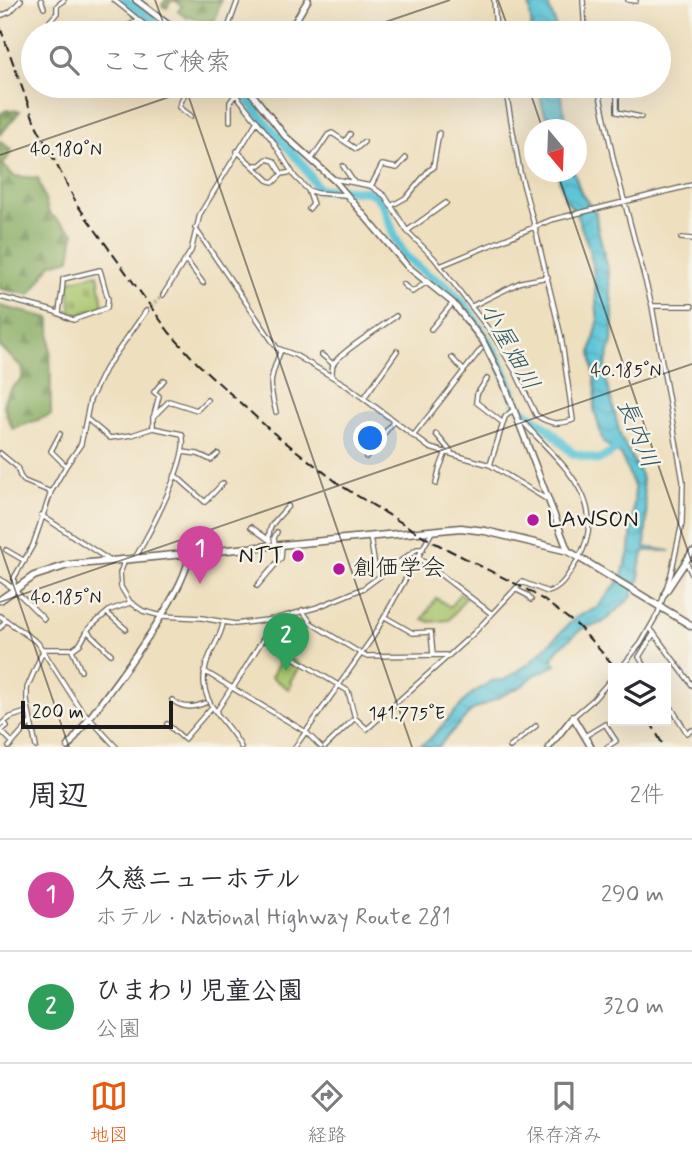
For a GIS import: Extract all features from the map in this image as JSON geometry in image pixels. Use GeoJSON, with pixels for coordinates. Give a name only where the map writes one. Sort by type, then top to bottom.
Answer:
{"type":"FeatureCollection","features":[{"type":"Feature","properties":{"kind":"highway"},"geometry":{"type":"LineString","coordinates":[[0,600],[34,576],[68,565],[276,544],[471,529],[568,551],[582,557],[692,626]]}},
{"type":"Feature","properties":{"kind":"street"},"geometry":{"type":"LineString","coordinates":[[0,16],[10,12],[21,0]]}},
{"type":"Feature","properties":{"kind":"street"},"geometry":{"type":"LineString","coordinates":[[41,0],[44,8]]}},
{"type":"Feature","properties":{"kind":"street"},"geometry":{"type":"LineString","coordinates":[[50,21],[57,13],[57,6],[64,0]]}},
{"type":"Feature","properties":{"kind":"street"},"geometry":{"type":"LineString","coordinates":[[114,0],[138,20]]}},
{"type":"Feature","properties":{"kind":"street"},"geometry":{"type":"LineString","coordinates":[[136,0],[145,2],[166,21]]}},
{"type":"Feature","properties":{"kind":"street"},"geometry":{"type":"LineString","coordinates":[[230,21],[238,0]]}},
{"type":"Feature","properties":{"kind":"street"},"geometry":{"type":"LineString","coordinates":[[295,21],[308,0]]}},
{"type":"Feature","properties":{"kind":"street"},"geometry":{"type":"LineString","coordinates":[[494,0],[495,21]]}},
{"type":"Feature","properties":{"kind":"street"},"geometry":{"type":"LineString","coordinates":[[583,0],[584,21]]}},
{"type":"Feature","properties":{"kind":"street"},"geometry":{"type":"LineString","coordinates":[[628,0],[636,1]]}},
{"type":"Feature","properties":{"kind":"street"},"geometry":{"type":"LineString","coordinates":[[183,98],[179,107],[191,116]]}},
{"type":"Feature","properties":{"kind":"street"},"geometry":{"type":"LineString","coordinates":[[230,121],[230,102],[233,98]]}},
{"type":"Feature","properties":{"kind":"street"},"geometry":{"type":"LineString","coordinates":[[239,98],[308,190],[313,204],[309,209]]}},
{"type":"Feature","properties":{"kind":"street"},"geometry":{"type":"LineString","coordinates":[[256,98],[285,136],[334,180],[407,266],[453,303],[484,340],[503,381],[568,551]]}},
{"type":"Feature","properties":{"kind":"street"},"geometry":{"type":"LineString","coordinates":[[334,180],[353,181],[379,190],[407,231],[472,306],[511,363],[536,415],[542,420],[558,424],[573,420],[561,336],[520,172],[507,98]]}},
{"type":"Feature","properties":{"kind":"street"},"geometry":{"type":"LineString","coordinates":[[601,98],[652,306],[683,481],[682,523],[676,559],[665,593]]}},
{"type":"Feature","properties":{"kind":"street"},"geometry":{"type":"LineString","coordinates":[[617,98],[617,112],[641,117]]}},
{"type":"Feature","properties":{"kind":"street"},"geometry":{"type":"LineString","coordinates":[[163,295],[191,251],[200,214],[257,121]]}},
{"type":"Feature","properties":{"kind":"street"},"geometry":{"type":"LineString","coordinates":[[391,206],[407,197],[433,167],[439,132]]}},
{"type":"Feature","properties":{"kind":"street"},"geometry":{"type":"LineString","coordinates":[[311,160],[332,133],[356,149],[364,142]]}},
{"type":"Feature","properties":{"kind":"street"},"geometry":{"type":"LineString","coordinates":[[345,140],[350,134]]}},
{"type":"Feature","properties":{"kind":"street"},"geometry":{"type":"LineString","coordinates":[[237,151],[269,181],[274,182],[282,174],[292,172]]}},
{"type":"Feature","properties":{"kind":"street"},"geometry":{"type":"LineString","coordinates":[[371,186],[382,165],[397,168],[406,158]]}},
{"type":"Feature","properties":{"kind":"street"},"geometry":{"type":"LineString","coordinates":[[254,165],[267,159],[274,161],[282,174]]}},
{"type":"Feature","properties":{"kind":"street"},"geometry":{"type":"LineString","coordinates":[[344,166],[353,181]]}},
{"type":"Feature","properties":{"kind":"street"},"geometry":{"type":"LineString","coordinates":[[440,266],[561,217],[692,185]]}},
{"type":"Feature","properties":{"kind":"street"},"geometry":{"type":"LineString","coordinates":[[308,190],[345,194]]}},
{"type":"Feature","properties":{"kind":"street"},"geometry":{"type":"LineString","coordinates":[[407,231],[446,203]]}},
{"type":"Feature","properties":{"kind":"street"},"geometry":{"type":"LineString","coordinates":[[195,228],[277,348],[332,376],[430,448],[490,465],[548,500]]}},
{"type":"Feature","properties":{"kind":"street"},"geometry":{"type":"LineString","coordinates":[[681,239],[692,239]]}},
{"type":"Feature","properties":{"kind":"street"},"geometry":{"type":"LineString","coordinates":[[186,260],[203,283]]}},
{"type":"Feature","properties":{"kind":"street"},"geometry":{"type":"LineString","coordinates":[[0,297],[59,313],[73,320],[107,307],[108,299],[100,270],[63,279],[59,313]]}},
{"type":"Feature","properties":{"kind":"street"},"geometry":{"type":"LineString","coordinates":[[472,306],[521,282],[548,277]]}},
{"type":"Feature","properties":{"kind":"street"},"geometry":{"type":"LineString","coordinates":[[403,284],[412,292],[427,282]]}},
{"type":"Feature","properties":{"kind":"street"},"geometry":{"type":"LineString","coordinates":[[431,329],[453,303]]}},
{"type":"Feature","properties":{"kind":"street"},"geometry":{"type":"LineString","coordinates":[[652,306],[692,306]]}},
{"type":"Feature","properties":{"kind":"street"},"geometry":{"type":"LineString","coordinates":[[14,589],[14,578],[33,545],[51,492],[81,444],[90,400],[105,369],[146,311]]}},
{"type":"Feature","properties":{"kind":"street"},"geometry":{"type":"LineString","coordinates":[[332,376],[333,364],[349,348],[396,316]]}},
{"type":"Feature","properties":{"kind":"street"},"geometry":{"type":"LineString","coordinates":[[484,340],[492,335]]}},
{"type":"Feature","properties":{"kind":"street"},"geometry":{"type":"LineString","coordinates":[[412,436],[481,349]]}},
{"type":"Feature","properties":{"kind":"street"},"geometry":{"type":"LineString","coordinates":[[276,412],[270,389],[274,366],[281,350]]}},
{"type":"Feature","properties":{"kind":"street"},"geometry":{"type":"LineString","coordinates":[[364,398],[397,351]]}},
{"type":"Feature","properties":{"kind":"street"},"geometry":{"type":"LineString","coordinates":[[322,355],[333,364]]}},
{"type":"Feature","properties":{"kind":"street"},"geometry":{"type":"LineString","coordinates":[[452,358],[464,370]]}},
{"type":"Feature","properties":{"kind":"street"},"geometry":{"type":"LineString","coordinates":[[487,379],[477,394],[476,402],[503,423]]}},
{"type":"Feature","properties":{"kind":"street"},"geometry":{"type":"LineString","coordinates":[[153,428],[159,396],[154,392],[164,380]]}},
{"type":"Feature","properties":{"kind":"street"},"geometry":{"type":"LineString","coordinates":[[153,417],[169,401],[197,410],[207,401]]}},
{"type":"Feature","properties":{"kind":"street"},"geometry":{"type":"LineString","coordinates":[[490,465],[503,423],[508,413],[513,410]]}},
{"type":"Feature","properties":{"kind":"street"},"geometry":{"type":"LineString","coordinates":[[87,419],[110,438],[124,437],[153,428],[183,434],[185,440],[175,475],[135,559]]}},
{"type":"Feature","properties":{"kind":"street"},"geometry":{"type":"LineString","coordinates":[[366,457],[394,421]]}},
{"type":"Feature","properties":{"kind":"street"},"geometry":{"type":"LineString","coordinates":[[263,639],[349,692],[355,718],[367,729],[492,614],[522,582],[548,592],[555,590],[582,557],[589,519],[586,499],[572,476],[524,423],[518,422]]}},
{"type":"Feature","properties":{"kind":"street"},"geometry":{"type":"LineString","coordinates":[[60,434],[51,451],[66,466]]}},
{"type":"Feature","properties":{"kind":"street"},"geometry":{"type":"LineString","coordinates":[[436,434],[453,454]]}},
{"type":"Feature","properties":{"kind":"street"},"geometry":{"type":"LineString","coordinates":[[182,452],[198,454],[211,460],[218,454]]}},
{"type":"Feature","properties":{"kind":"street"},"geometry":{"type":"LineString","coordinates":[[436,484],[446,452]]}},
{"type":"Feature","properties":{"kind":"street"},"geometry":{"type":"LineString","coordinates":[[0,453],[17,467],[24,481],[51,492]]}},
{"type":"Feature","properties":{"kind":"street"},"geometry":{"type":"LineString","coordinates":[[175,475],[205,502],[223,483]]}},
{"type":"Feature","properties":{"kind":"street"},"geometry":{"type":"LineString","coordinates":[[276,544],[268,533],[270,526],[288,506]]}},
{"type":"Feature","properties":{"kind":"street"},"geometry":{"type":"LineString","coordinates":[[41,515],[111,562]]}},
{"type":"Feature","properties":{"kind":"street"},"geometry":{"type":"LineString","coordinates":[[251,527],[276,544]]}},
{"type":"Feature","properties":{"kind":"street"},"geometry":{"type":"LineString","coordinates":[[295,747],[361,654],[433,530]]}},
{"type":"Feature","properties":{"kind":"street"},"geometry":{"type":"LineString","coordinates":[[257,586],[281,558],[274,538],[277,531]]}},
{"type":"Feature","properties":{"kind":"street"},"geometry":{"type":"LineString","coordinates":[[370,537],[375,566]]}},
{"type":"Feature","properties":{"kind":"street"},"geometry":{"type":"LineString","coordinates":[[125,560],[120,581],[130,602],[143,611],[162,616],[202,618],[223,624],[257,623],[318,607],[364,588],[417,549],[423,549]]}},
{"type":"Feature","properties":{"kind":"street"},"geometry":{"type":"LineString","coordinates":[[6,550],[25,561]]}},
{"type":"Feature","properties":{"kind":"street"},"geometry":{"type":"LineString","coordinates":[[626,663],[650,628],[657,604],[692,552]]}},
{"type":"Feature","properties":{"kind":"street"},"geometry":{"type":"LineString","coordinates":[[68,747],[162,616],[185,574],[190,554]]}},
{"type":"Feature","properties":{"kind":"street"},"geometry":{"type":"LineString","coordinates":[[418,557],[492,614]]}},
{"type":"Feature","properties":{"kind":"street"},"geometry":{"type":"LineString","coordinates":[[686,561],[692,573]]}},
{"type":"Feature","properties":{"kind":"street"},"geometry":{"type":"LineString","coordinates":[[0,579],[44,619]]}},
{"type":"Feature","properties":{"kind":"street"},"geometry":{"type":"LineString","coordinates":[[515,589],[531,600]]}},
{"type":"Feature","properties":{"kind":"street"},"geometry":{"type":"LineString","coordinates":[[43,649],[72,650],[80,645],[88,631],[107,613],[130,602]]}},
{"type":"Feature","properties":{"kind":"street"},"geometry":{"type":"LineString","coordinates":[[302,610],[311,623],[365,656],[448,655]]}},
{"type":"Feature","properties":{"kind":"street"},"geometry":{"type":"LineString","coordinates":[[107,613],[126,629]]}},
{"type":"Feature","properties":{"kind":"street"},"geometry":{"type":"LineString","coordinates":[[0,616],[30,635],[43,649],[62,682],[89,718],[116,747]]}},
{"type":"Feature","properties":{"kind":"street"},"geometry":{"type":"LineString","coordinates":[[384,617],[413,633],[431,632],[433,655]]}},
{"type":"Feature","properties":{"kind":"street"},"geometry":{"type":"LineString","coordinates":[[216,713],[275,620]]}},
{"type":"Feature","properties":{"kind":"street"},"geometry":{"type":"LineString","coordinates":[[0,628],[6,621]]}},
{"type":"Feature","properties":{"kind":"street"},"geometry":{"type":"LineString","coordinates":[[223,624],[204,671],[204,686],[211,708],[233,733],[241,747]]}},
{"type":"Feature","properties":{"kind":"street"},"geometry":{"type":"LineString","coordinates":[[650,628],[692,685]]}},
{"type":"Feature","properties":{"kind":"street"},"geometry":{"type":"LineString","coordinates":[[88,631],[111,654]]}},
{"type":"Feature","properties":{"kind":"street"},"geometry":{"type":"LineString","coordinates":[[643,663],[639,657],[654,633]]}},
{"type":"Feature","properties":{"kind":"street"},"geometry":{"type":"LineString","coordinates":[[36,747],[27,688],[43,649]]}},
{"type":"Feature","properties":{"kind":"street"},"geometry":{"type":"LineString","coordinates":[[72,650],[81,671]]}},
{"type":"Feature","properties":{"kind":"street"},"geometry":{"type":"LineString","coordinates":[[204,671],[306,732],[323,747],[355,718]]}},
{"type":"Feature","properties":{"kind":"street"},"geometry":{"type":"LineString","coordinates":[[687,678],[692,674]]}},
{"type":"Feature","properties":{"kind":"street"},"geometry":{"type":"LineString","coordinates":[[549,747],[573,717],[608,683]]}},
{"type":"Feature","properties":{"kind":"street"},"geometry":{"type":"LineString","coordinates":[[172,700],[184,707],[205,703]]}},
{"type":"Feature","properties":{"kind":"street"},"geometry":{"type":"LineString","coordinates":[[671,707],[687,733],[692,730]]}},
{"type":"Feature","properties":{"kind":"street"},"geometry":{"type":"LineString","coordinates":[[167,724],[184,739],[211,708]]}},
{"type":"Feature","properties":{"kind":"street"},"geometry":{"type":"LineString","coordinates":[[29,711],[10,717],[2,724],[7,726],[1,731],[11,745],[31,722]]}},
{"type":"Feature","properties":{"kind":"street"},"geometry":{"type":"LineString","coordinates":[[573,717],[591,747]]}},
{"type":"Feature","properties":{"kind":"street"},"geometry":{"type":"LineString","coordinates":[[584,736],[605,724],[616,741],[607,747]]}},
{"type":"Feature","properties":{"kind":"street"},"geometry":{"type":"LineString","coordinates":[[510,747],[536,726]]}},
{"type":"Feature","properties":{"kind":"green space"},"geometry":{"type":"Polygon","coordinates":[[[165,0],[221,0],[215,20],[210,21],[200,21],[191,16],[187,18],[178,11],[182,6],[176,1],[170,1],[167,8],[162,6],[165,0]]]}},
{"type":"Feature","properties":{"kind":"green space"},"geometry":{"type":"Polygon","coordinates":[[[7,110],[20,111],[0,135],[0,114],[7,110]]]}},
{"type":"Feature","properties":{"kind":"green space"},"geometry":{"type":"Polygon","coordinates":[[[0,141],[12,150],[3,165],[14,176],[38,178],[49,213],[74,233],[70,259],[51,264],[30,295],[0,289],[0,141]]]}},
{"type":"Feature","properties":{"kind":"green space"},"geometry":{"type":"Polygon","coordinates":[[[98,274],[103,306],[72,317],[68,281],[98,274]]]}},
{"type":"Feature","properties":{"kind":"green space"},"geometry":{"type":"Polygon","coordinates":[[[0,306],[50,318],[51,415],[13,429],[4,401],[9,390],[22,379],[23,368],[0,347],[0,306]]]}},
{"type":"Feature","properties":{"kind":"green space"},"geometry":{"type":"Polygon","coordinates":[[[460,593],[466,597],[449,620],[430,622],[423,619],[436,598],[450,607],[460,593]]]}},
{"type":"Feature","properties":{"kind":"green space"},"geometry":{"type":"Polygon","coordinates":[[[284,655],[300,665],[289,689],[271,677],[284,655]]]}},
{"type":"Feature","properties":{"kind":"water"},"geometry":{"type":"Polygon","coordinates":[[[529,0],[550,0],[548,4],[554,21],[531,21],[529,0]]]}},
{"type":"Feature","properties":{"kind":"water"},"geometry":{"type":"Polygon","coordinates":[[[541,98],[562,98],[566,119],[547,119],[541,98]]]}},
{"type":"Feature","properties":{"kind":"water"},"geometry":{"type":"Polygon","coordinates":[[[560,182],[577,182],[581,193],[596,213],[613,312],[612,342],[605,366],[606,379],[621,438],[641,475],[647,514],[645,547],[671,551],[644,551],[639,568],[640,578],[630,599],[602,623],[583,628],[558,649],[552,659],[556,665],[535,675],[522,686],[471,711],[438,747],[418,747],[429,740],[470,695],[492,681],[504,680],[530,663],[576,617],[597,608],[621,578],[630,549],[635,489],[621,455],[603,442],[594,408],[596,390],[591,352],[598,322],[593,266],[575,211],[565,199],[560,182]]]}},
{"type":"Feature","properties":{"kind":"waterway","name":"小屋畑川"},"geometry":{"type":"LineString","coordinates":[[124,0],[155,21]]}},
{"type":"Feature","properties":{"kind":"waterway","name":"小屋畑川"},"geometry":{"type":"LineString","coordinates":[[247,98],[262,119],[302,163],[316,186],[321,189],[366,191],[374,194],[383,204],[395,238],[405,256],[447,286],[468,309],[498,358],[518,406],[551,431],[572,453],[598,460],[620,447]]}},
{"type":"Feature","properties":{"kind":"tunnel"},"geometry":{"type":"LineString","coordinates":[[146,311],[163,295]]}},
{"type":"Feature","properties":{"kind":"railway"},"geometry":{"type":"LineString","coordinates":[[0,27],[21,85]]}},
{"type":"Feature","properties":{"kind":"railway"},"geometry":{"type":"LineString","coordinates":[[26,98],[35,123],[78,206],[169,332],[197,363],[271,431],[343,487],[433,542],[545,601],[578,626],[611,663]]}},
{"type":"Feature","properties":{"kind":"railway"},"geometry":{"type":"LineString","coordinates":[[653,726],[664,747]]}},
{"type":"Feature","properties":{"kind":"place","name":"LAWSON"},"geometry":{"type":"Point","coordinates":[533,520]}},
{"type":"Feature","properties":{"kind":"place","name":"NTT"},"geometry":{"type":"Point","coordinates":[298,556]}},
{"type":"Feature","properties":{"kind":"place","name":"創価学会"},"geometry":{"type":"Point","coordinates":[339,569]}},
{"type":"Feature","properties":{"kind":"place","name":"久慈ニューホテル"},"geometry":{"type":"Point","coordinates":[200,584]}},
{"type":"Feature","properties":{"kind":"place","name":"ひまわり児童公園"},"geometry":{"type":"Point","coordinates":[286,671]}},
{"type":"Feature","properties":{"kind":"water label","name":"長内川"},"geometry":{"type":"Point","coordinates":[637,434]}}]}
